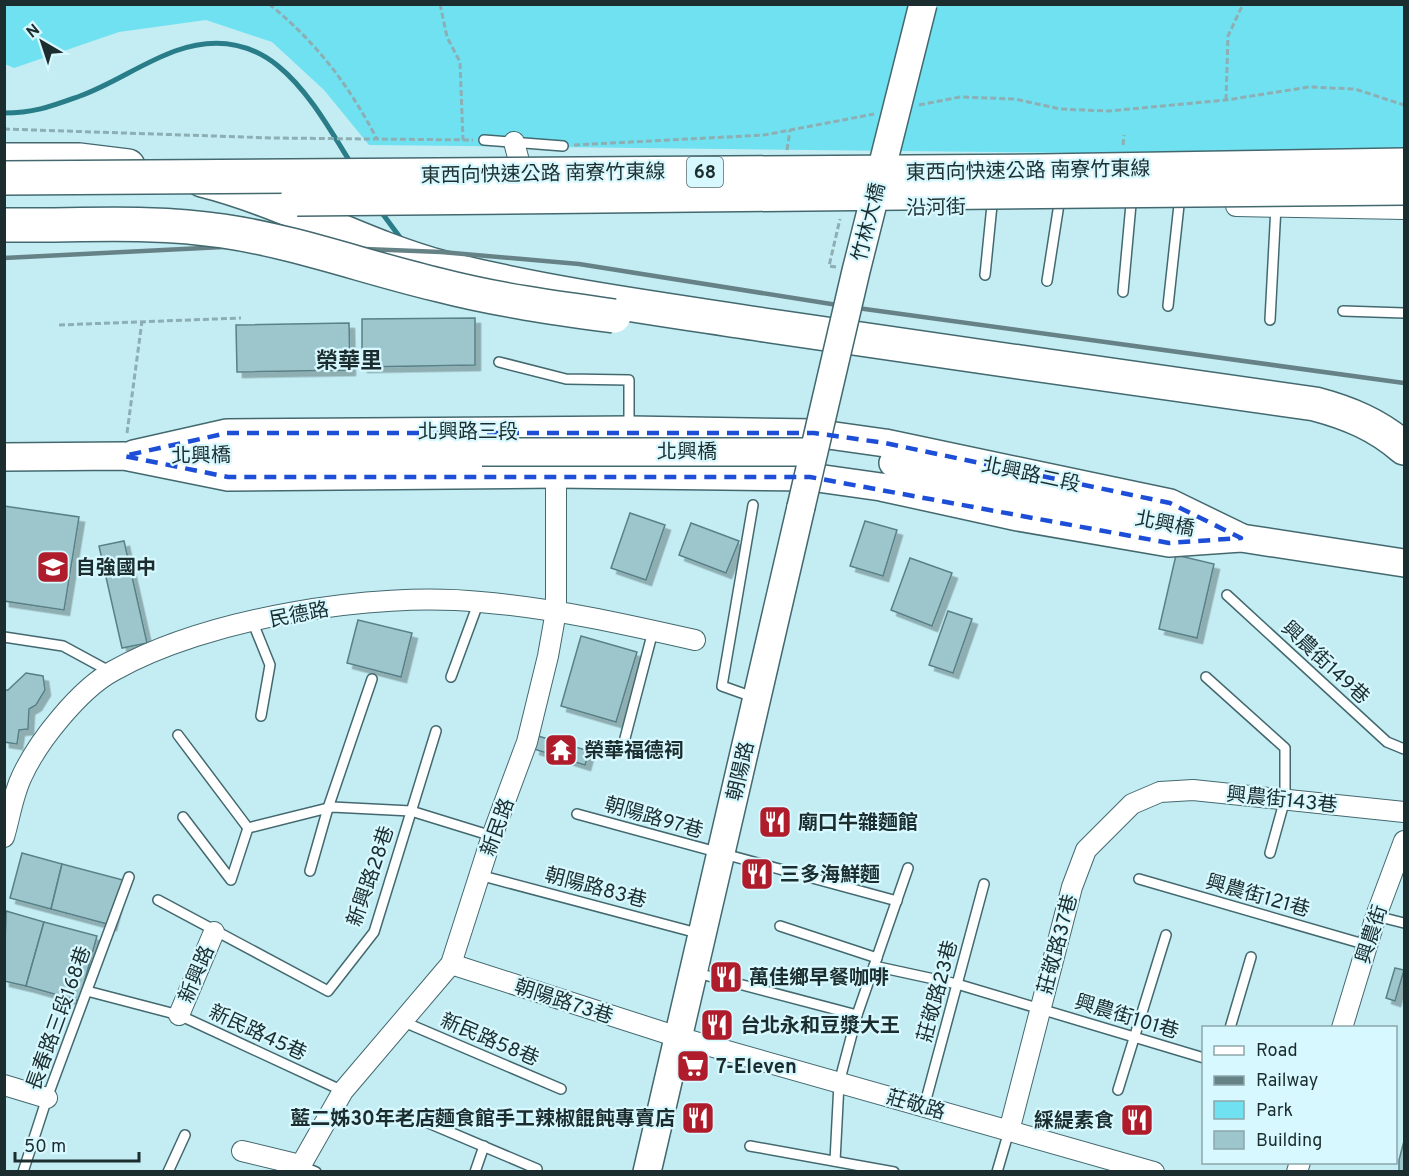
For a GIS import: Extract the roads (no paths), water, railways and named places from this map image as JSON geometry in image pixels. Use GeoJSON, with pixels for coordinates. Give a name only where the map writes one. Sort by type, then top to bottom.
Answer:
{"type":"FeatureCollection","features":[{"type":"Feature","properties":{"kind":"highway"},"geometry":{"type":"LineString","coordinates":[[4,160],[79,160],[158,169],[222,185],[279,205],[356,239],[442,267],[591,298],[896,351],[1310,418],[1368,438],[1404,469]]}},
{"type":"Feature","properties":{"kind":"highway","name":"東西向快速公路 南寮竹東線"},"geometry":{"type":"LineString","coordinates":[[4,178],[1041,171],[1404,165]]}},
{"type":"Feature","properties":{"kind":"highway","name":"東西向快速公路 南寮竹東線"},"geometry":{"type":"LineString","coordinates":[[4,201],[1042,194],[1404,188]]}},
{"type":"Feature","properties":{"kind":"highway"},"geometry":{"type":"LineString","coordinates":[[4,225],[160,226],[221,231],[277,240],[440,286],[523,303],[1315,404],[1347,413],[1375,426],[1404,448]]}},
{"type":"Feature","properties":{"kind":"street","name":"竹林大橋"},"geometry":{"type":"LineString","coordinates":[[833,370],[923,4]]}},
{"type":"Feature","properties":{"kind":"street","name":"沿河街"},"geometry":{"type":"LineString","coordinates":[[514,142],[523,181],[548,212],[1059,204],[1404,208]]}},
{"type":"Feature","properties":{"kind":"street","name":"朝陽路"},"geometry":{"type":"LineString","coordinates":[[647,1172],[833,370]]}},
{"type":"Feature","properties":{"kind":"street","name":"北興路三段"},"geometry":{"type":"LineString","coordinates":[[124,456],[227,433],[629,430],[812,454]]}},
{"type":"Feature","properties":{"kind":"street","name":"新民路"},"geometry":{"type":"LineString","coordinates":[[304,1169],[343,1091],[451,964],[492,836],[527,742],[556,611],[556,431]]}},
{"type":"Feature","properties":{"kind":"street","name":"北興路二段"},"geometry":{"type":"LineString","coordinates":[[812,454],[885,443],[1170,503],[1241,538]]}},
{"type":"Feature","properties":{"kind":"street","name":"北興橋"},"geometry":{"type":"LineString","coordinates":[[124,456],[482,452],[812,454],[885,461],[1011,491],[1241,538]]}},
{"type":"Feature","properties":{"kind":"street","name":"北興路三段"},"geometry":{"type":"LineString","coordinates":[[4,457],[124,456],[228,477],[556,474],[812,454]]}},
{"type":"Feature","properties":{"kind":"street","name":"北興路二段"},"geometry":{"type":"LineString","coordinates":[[812,454],[881,487],[1018,517],[1169,543],[1241,538],[1404,563]]}},
{"type":"Feature","properties":{"kind":"street","name":"民德路"},"geometry":{"type":"LineString","coordinates":[[4,837],[13,775],[78,700],[111,672],[161,648],[313,609],[402,599],[479,601],[556,611],[695,640]]}},
{"type":"Feature","properties":{"kind":"street","name":"興農街143巷"},"geometry":{"type":"LineString","coordinates":[[1160,792],[1193,789],[1404,812]]}},
{"type":"Feature","properties":{"kind":"street","name":"莊敬路37巷"},"geometry":{"type":"LineString","coordinates":[[1009,1131],[1072,887],[1086,850],[1108,825],[1132,804],[1160,792]]}},
{"type":"Feature","properties":{"kind":"street","name":"興農街"},"geometry":{"type":"LineString","coordinates":[[1342,1026],[1376,916],[1404,841]]}},
{"type":"Feature","properties":{"kind":"street","name":"新興路"},"geometry":{"type":"LineString","coordinates":[[179,1015],[214,932]]}},
{"type":"Feature","properties":{"kind":"street","name":"朝陽路73巷"},"geometry":{"type":"LineString","coordinates":[[451,964],[678,1037]]}},
{"type":"Feature","properties":{"kind":"street","name":"莊敬路"},"geometry":{"type":"LineString","coordinates":[[678,1037],[1154,1172]]}},
{"type":"Feature","properties":{"kind":"street"},"geometry":{"type":"LineString","coordinates":[[4,1086],[47,1098]]}},
{"type":"Feature","properties":{"kind":"street"},"geometry":{"type":"LineString","coordinates":[[242,1151],[304,1169]]}},
{"type":"Feature","properties":{"kind":"lane"},"geometry":{"type":"LineString","coordinates":[[484,140],[563,146]]}},
{"type":"Feature","properties":{"kind":"lane"},"geometry":{"type":"LineString","coordinates":[[1047,281],[1059,204]]}},
{"type":"Feature","properties":{"kind":"lane"},"geometry":{"type":"LineString","coordinates":[[1123,292],[1131,204]]}},
{"type":"Feature","properties":{"kind":"lane"},"geometry":{"type":"LineString","coordinates":[[1168,306],[1179,205]]}},
{"type":"Feature","properties":{"kind":"lane"},"geometry":{"type":"LineString","coordinates":[[985,275],[992,206]]}},
{"type":"Feature","properties":{"kind":"lane"},"geometry":{"type":"LineString","coordinates":[[1270,320],[1276,206]]}},
{"type":"Feature","properties":{"kind":"lane"},"geometry":{"type":"LineString","coordinates":[[1343,310],[1404,313]]}},
{"type":"Feature","properties":{"kind":"lane"},"geometry":{"type":"LineString","coordinates":[[499,362],[566,379],[629,380],[629,430]]}},
{"type":"Feature","properties":{"kind":"lane"},"geometry":{"type":"LineString","coordinates":[[753,505],[722,686],[757,698]]}},
{"type":"Feature","properties":{"kind":"lane","name":"興農街149巷"},"geometry":{"type":"LineString","coordinates":[[1227,595],[1386,742],[1404,749]]}},
{"type":"Feature","properties":{"kind":"lane"},"geometry":{"type":"LineString","coordinates":[[451,677],[479,601]]}},
{"type":"Feature","properties":{"kind":"lane"},"geometry":{"type":"LineString","coordinates":[[253,623],[270,665],[261,716]]}},
{"type":"Feature","properties":{"kind":"lane"},"geometry":{"type":"LineString","coordinates":[[624,742],[653,631]]}},
{"type":"Feature","properties":{"kind":"lane"},"geometry":{"type":"LineString","coordinates":[[4,637],[63,646],[111,672]]}},
{"type":"Feature","properties":{"kind":"lane"},"geometry":{"type":"LineString","coordinates":[[1206,677],[1285,748],[1285,799],[1270,853]]}},
{"type":"Feature","properties":{"kind":"lane"},"geometry":{"type":"LineString","coordinates":[[310,871],[328,808],[372,679]]}},
{"type":"Feature","properties":{"kind":"lane"},"geometry":{"type":"LineString","coordinates":[[411,811],[435,731]]}},
{"type":"Feature","properties":{"kind":"lane"},"geometry":{"type":"LineString","coordinates":[[178,735],[248,828]]}},
{"type":"Feature","properties":{"kind":"lane"},"geometry":{"type":"LineString","coordinates":[[248,828],[328,808],[411,811],[492,836]]}},
{"type":"Feature","properties":{"kind":"lane","name":"新興路28巷"},"geometry":{"type":"LineString","coordinates":[[214,932],[328,991],[374,932],[411,811]]}},
{"type":"Feature","properties":{"kind":"lane","name":"朝陽路97巷"},"geometry":{"type":"LineString","coordinates":[[577,814],[897,901]]}},
{"type":"Feature","properties":{"kind":"lane"},"geometry":{"type":"LineString","coordinates":[[183,817],[231,880],[248,828]]}},
{"type":"Feature","properties":{"kind":"lane"},"geometry":{"type":"LineString","coordinates":[[835,1161],[839,1083],[857,1016],[908,868]]}},
{"type":"Feature","properties":{"kind":"lane","name":"朝陽路83巷"},"geometry":{"type":"LineString","coordinates":[[479,876],[703,934]]}},
{"type":"Feature","properties":{"kind":"lane","name":"長春路三段168巷"},"geometry":{"type":"LineString","coordinates":[[23,1172],[47,1098],[129,877]]}},
{"type":"Feature","properties":{"kind":"lane","name":"興農街121巷"},"geometry":{"type":"LineString","coordinates":[[1139,879],[1367,945]]}},
{"type":"Feature","properties":{"kind":"lane","name":"莊敬路23巷"},"geometry":{"type":"LineString","coordinates":[[924,1107],[984,885]]}},
{"type":"Feature","properties":{"kind":"lane"},"geometry":{"type":"LineString","coordinates":[[158,900],[214,932]]}},
{"type":"Feature","properties":{"kind":"lane"},"geometry":{"type":"LineString","coordinates":[[1376,916],[1404,923]]}},
{"type":"Feature","properties":{"kind":"lane","name":"興農街101巷"},"geometry":{"type":"LineString","coordinates":[[780,926],[875,962],[957,984],[1202,1058]]}},
{"type":"Feature","properties":{"kind":"lane"},"geometry":{"type":"LineString","coordinates":[[1118,1090],[1136,1038],[1166,935]]}},
{"type":"Feature","properties":{"kind":"lane"},"geometry":{"type":"LineString","coordinates":[[1231,1026],[1251,957]]}},
{"type":"Feature","properties":{"kind":"lane"},"geometry":{"type":"LineString","coordinates":[[694,972],[857,1016]]}},
{"type":"Feature","properties":{"kind":"lane","name":"新民路45巷"},"geometry":{"type":"LineString","coordinates":[[87,992],[179,1015],[343,1091]]}},
{"type":"Feature","properties":{"kind":"lane","name":"新民路58巷"},"geometry":{"type":"LineString","coordinates":[[404,1022],[561,1089]]}},
{"type":"Feature","properties":{"kind":"lane"},"geometry":{"type":"LineString","coordinates":[[412,1116],[537,1169]]}},
{"type":"Feature","properties":{"kind":"lane"},"geometry":{"type":"LineString","coordinates":[[997,1172],[1009,1131]]}},
{"type":"Feature","properties":{"kind":"lane"},"geometry":{"type":"LineString","coordinates":[[168,1172],[185,1135]]}},
{"type":"Feature","properties":{"kind":"lane"},"geometry":{"type":"LineString","coordinates":[[475,1172],[484,1146]]}},
{"type":"Feature","properties":{"kind":"lane"},"geometry":{"type":"LineString","coordinates":[[750,1146],[894,1172]]}},
{"type":"Feature","properties":{"kind":"waterway"},"geometry":{"type":"LineString","coordinates":[[4,113],[52,106],[80,96],[175,51],[208,43],[237,45],[262,55],[283,70],[303,91],[352,165]]}},
{"type":"Feature","properties":{"kind":"waterway"},"geometry":{"type":"LineString","coordinates":[[379,209],[402,240]]}},
{"type":"Feature","properties":{"kind":"railway"},"geometry":{"type":"LineString","coordinates":[[4,258],[223,247],[314,247],[441,252],[579,264],[850,307],[1404,383]]}},
{"type":"Feature","properties":{"kind":"place","name":"自強國中"},"geometry":{"type":"Point","coordinates":[53,567]}},
{"type":"Feature","properties":{"kind":"place","name":"榮華福德祠"},"geometry":{"type":"Point","coordinates":[561,750]}},
{"type":"Feature","properties":{"kind":"place","name":"廟口牛雜麵館"},"geometry":{"type":"Point","coordinates":[775,822]}},
{"type":"Feature","properties":{"kind":"place","name":"三多海鮮麵"},"geometry":{"type":"Point","coordinates":[757,874]}},
{"type":"Feature","properties":{"kind":"place","name":"萬佳鄉早餐咖啡"},"geometry":{"type":"Point","coordinates":[726,977]}},
{"type":"Feature","properties":{"kind":"place","name":"台北永和豆漿大王"},"geometry":{"type":"Point","coordinates":[717,1025]}},
{"type":"Feature","properties":{"kind":"place","name":"7-Eleven"},"geometry":{"type":"Point","coordinates":[693,1066]}},
{"type":"Feature","properties":{"kind":"place","name":"藍二姊30年老店麵食館手工辣椒餛飩專賣店"},"geometry":{"type":"Point","coordinates":[698,1118]}},
{"type":"Feature","properties":{"kind":"place","name":"綵緹素食"},"geometry":{"type":"Point","coordinates":[1137,1120]}},
{"type":"Feature","properties":{"kind":"district","name":"榮華里"},"geometry":{"type":"Point","coordinates":[349,360]}}]}
